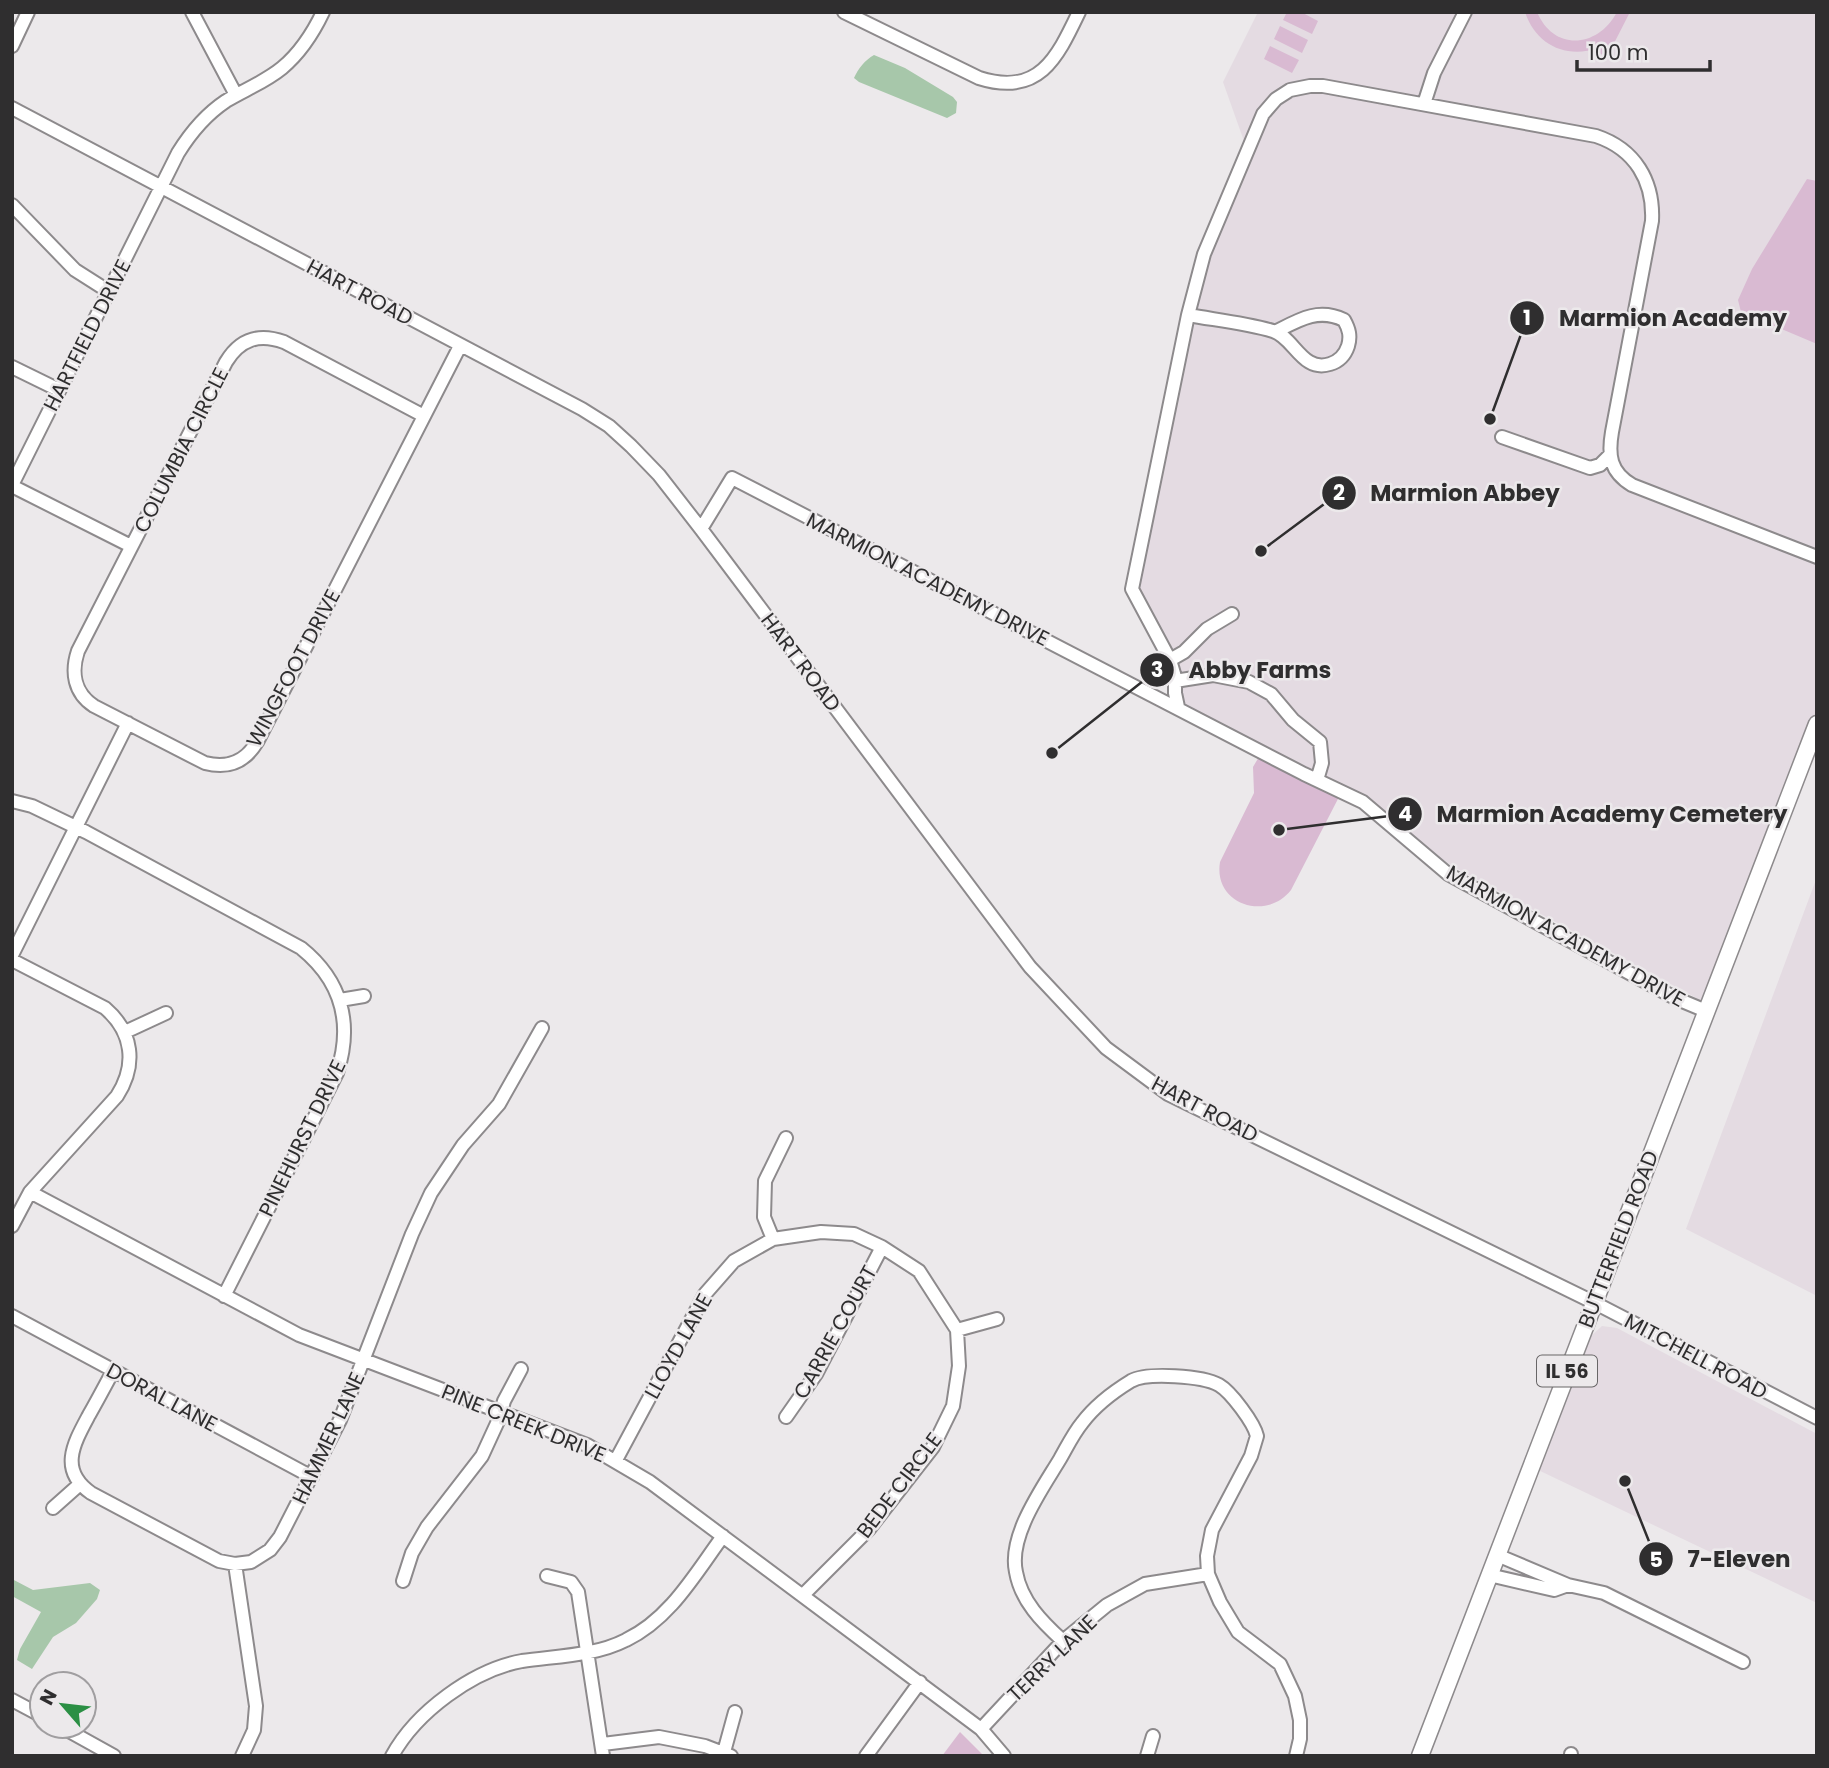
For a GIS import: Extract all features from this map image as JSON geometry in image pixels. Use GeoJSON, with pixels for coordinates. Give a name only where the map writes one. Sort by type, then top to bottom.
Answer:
{"type":"FeatureCollection","features":[{"type":"Feature","properties":{"kind":"main road","name":"BUTTERFIELD ROAD"},"geometry":{"type":"LineString","coordinates":[[1420,1756],[1817,724]]}},
{"type":"Feature","properties":{"kind":"street"},"geometry":{"type":"LineString","coordinates":[[12,46],[28,12]]}},
{"type":"Feature","properties":{"kind":"street"},"geometry":{"type":"LineString","coordinates":[[192,12],[236,95]]}},
{"type":"Feature","properties":{"kind":"street","name":"HARTFIELD DRIVE"},"geometry":{"type":"LineString","coordinates":[[12,485],[192,131],[210,113],[282,68],[304,46],[323,12]]}},
{"type":"Feature","properties":{"kind":"street"},"geometry":{"type":"LineString","coordinates":[[844,12],[979,78],[996,83],[1014,83],[1046,69],[1059,53],[1079,12]]}},
{"type":"Feature","properties":{"kind":"street"},"geometry":{"type":"LineString","coordinates":[[1424,104],[1434,73],[1465,12]]}},
{"type":"Feature","properties":{"kind":"street"},"geometry":{"type":"LineString","coordinates":[[1178,708],[1170,660],[1132,589],[1188,315],[1204,254],[1259,123],[1269,106],[1283,93],[1299,87],[1323,86],[1596,136],[1618,145],[1635,160],[1642,170],[1651,195],[1652,221],[1612,432],[1610,455],[1621,479]]}},
{"type":"Feature","properties":{"kind":"street","name":"HART ROAD"},"geometry":{"type":"LineString","coordinates":[[12,108],[610,426],[659,475],[701,529],[1030,967],[1106,1048],[1168,1094],[1538,1274]]}},
{"type":"Feature","properties":{"kind":"street"},"geometry":{"type":"LineString","coordinates":[[12,205],[75,270],[108,292]]}},
{"type":"Feature","properties":{"kind":"street"},"geometry":{"type":"LineString","coordinates":[[1188,315],[1277,331],[1301,356],[1314,364],[1327,366],[1340,360],[1350,332],[1345,320],[1331,314],[1317,314],[1277,331]]}},
{"type":"Feature","properties":{"kind":"street","name":"COLUMBIA CIRCLE"},"geometry":{"type":"LineString","coordinates":[[128,723],[87,701],[78,690],[74,670],[78,651],[231,353],[248,339],[272,337],[424,416]]}},
{"type":"Feature","properties":{"kind":"street","name":"WINGFOOT DRIVE"},"geometry":{"type":"LineString","coordinates":[[128,723],[205,762],[226,765],[247,756],[257,742],[460,346]]}},
{"type":"Feature","properties":{"kind":"street"},"geometry":{"type":"LineString","coordinates":[[12,367],[59,390]]}},
{"type":"Feature","properties":{"kind":"street"},"geometry":{"type":"LineString","coordinates":[[1502,436],[1621,479],[1817,557]]}},
{"type":"Feature","properties":{"kind":"street"},"geometry":{"type":"LineString","coordinates":[[1590,468],[1600,466],[1610,455]]}},
{"type":"Feature","properties":{"kind":"street","name":"MARMION ACADEMY DRIVE"},"geometry":{"type":"LineString","coordinates":[[701,529],[732,478],[1363,802],[1448,874],[1675,998],[1706,1011]]}},
{"type":"Feature","properties":{"kind":"street"},"geometry":{"type":"LineString","coordinates":[[12,485],[131,547]]}},
{"type":"Feature","properties":{"kind":"street"},"geometry":{"type":"LineString","coordinates":[[1795,550],[1817,568]]}},
{"type":"Feature","properties":{"kind":"street"},"geometry":{"type":"LineString","coordinates":[[1170,660],[1184,652],[1207,629],[1232,614]]}},
{"type":"Feature","properties":{"kind":"street"},"geometry":{"type":"LineString","coordinates":[[1175,681],[1213,674],[1249,682],[1272,694],[1293,720],[1320,742],[1322,763],[1317,780]]}},
{"type":"Feature","properties":{"kind":"street"},"geometry":{"type":"LineString","coordinates":[[12,1226],[30,1192],[117,1096],[123,1086],[130,1059],[125,1032],[105,1008],[12,957],[128,723]]}},
{"type":"Feature","properties":{"kind":"street","name":"PINEHURST DRIVE"},"geometry":{"type":"LineString","coordinates":[[12,800],[32,806],[75,827],[301,948],[325,972],[340,1000],[345,1037],[337,1073],[224,1296]]}},
{"type":"Feature","properties":{"kind":"street"},"geometry":{"type":"LineString","coordinates":[[340,1000],[364,996]]}},
{"type":"Feature","properties":{"kind":"street"},"geometry":{"type":"LineString","coordinates":[[125,1032],[166,1013]]}},
{"type":"Feature","properties":{"kind":"street","name":"HAMMER LANE"},"geometry":{"type":"LineString","coordinates":[[235,1564],[256,1559],[274,1546],[312,1478],[340,1420],[412,1234],[431,1193],[463,1145],[499,1104],[542,1028]]}},
{"type":"Feature","properties":{"kind":"street"},"geometry":{"type":"LineString","coordinates":[[774,1239],[764,1217],[765,1181],[786,1138]]}},
{"type":"Feature","properties":{"kind":"street","name":"PINE CREEK DRIVE"},"geometry":{"type":"LineString","coordinates":[[30,1192],[299,1335],[587,1445],[616,1460],[920,1682],[981,1729],[1004,1756]]}},
{"type":"Feature","properties":{"kind":"street","name":"BEDE CIRCLE"},"geometry":{"type":"LineString","coordinates":[[774,1239],[821,1232],[854,1234],[882,1247],[919,1271],[957,1330],[959,1366],[953,1406],[933,1447],[869,1529],[803,1595]]}},
{"type":"Feature","properties":{"kind":"street","name":"LLOYD LANE"},"geometry":{"type":"LineString","coordinates":[[616,1460],[705,1294],[734,1261],[774,1239]]}},
{"type":"Feature","properties":{"kind":"street","name":"CARRIE COURT"},"geometry":{"type":"LineString","coordinates":[[786,1417],[816,1374],[882,1247]]}},
{"type":"Feature","properties":{"kind":"street","name":"MITCHELL ROAD"},"geometry":{"type":"LineString","coordinates":[[1538,1274],[1817,1418]]}},
{"type":"Feature","properties":{"kind":"street","name":"DORAL LANE"},"geometry":{"type":"LineString","coordinates":[[12,1316],[312,1478]]}},
{"type":"Feature","properties":{"kind":"street"},"geometry":{"type":"LineString","coordinates":[[957,1330],[998,1319]]}},
{"type":"Feature","properties":{"kind":"street"},"geometry":{"type":"LineString","coordinates":[[403,1581],[412,1553],[427,1527],[482,1456],[504,1401],[521,1369]]}},
{"type":"Feature","properties":{"kind":"street"},"geometry":{"type":"LineString","coordinates":[[113,1371],[72,1450],[72,1466],[80,1484],[91,1493],[215,1559],[235,1564],[256,1706],[254,1730],[242,1756]]}},
{"type":"Feature","properties":{"kind":"street"},"geometry":{"type":"LineString","coordinates":[[1063,1641],[1039,1618],[1024,1594],[1016,1574],[1014,1558],[1030,1511],[1082,1423],[1102,1402],[1138,1378],[1165,1377],[1217,1384],[1227,1391],[1256,1430],[1257,1441],[1212,1530],[1207,1556],[1208,1574],[1220,1602],[1238,1632],[1280,1664],[1295,1696],[1300,1720],[1296,1756]]}},
{"type":"Feature","properties":{"kind":"street"},"geometry":{"type":"LineString","coordinates":[[52,1508],[80,1484]]}},
{"type":"Feature","properties":{"kind":"street"},"geometry":{"type":"LineString","coordinates":[[392,1756],[418,1720],[472,1678],[519,1662],[589,1651],[625,1641],[654,1624],[723,1536]]}},
{"type":"Feature","properties":{"kind":"street"},"geometry":{"type":"LineString","coordinates":[[1497,1555],[1568,1585],[1604,1593],[1743,1662]]}},
{"type":"Feature","properties":{"kind":"street","name":"TERRY LANE"},"geometry":{"type":"LineString","coordinates":[[981,1729],[1063,1641],[1107,1605],[1145,1584],[1208,1574]]}},
{"type":"Feature","properties":{"kind":"street"},"geometry":{"type":"LineString","coordinates":[[1489,1575],[1554,1590],[1568,1585]]}},
{"type":"Feature","properties":{"kind":"street"},"geometry":{"type":"LineString","coordinates":[[547,1576],[571,1582],[578,1592],[603,1750],[659,1737],[688,1741],[728,1754],[735,1712]]}},
{"type":"Feature","properties":{"kind":"street"},"geometry":{"type":"LineString","coordinates":[[866,1756],[920,1682]]}},
{"type":"Feature","properties":{"kind":"street"},"geometry":{"type":"LineString","coordinates":[[12,1700],[28,1709]]}},
{"type":"Feature","properties":{"kind":"street"},"geometry":{"type":"LineString","coordinates":[[1147,1756],[1153,1736]]}},
{"type":"Feature","properties":{"kind":"street"},"geometry":{"type":"LineString","coordinates":[[78,1740],[93,1751],[114,1756]]}},
{"type":"Feature","properties":{"kind":"shaded area"},"geometry":{"type":"Polygon","coordinates":[[[1258,12],[1817,12],[1817,709],[1702,1001],[1452,866],[1329,782],[1171,699],[1166,663],[1127,589],[1199,250],[1245,144],[1223,82],[1258,12]]]}},
{"type":"Feature","properties":{"kind":"shaded area"},"geometry":{"type":"Polygon","coordinates":[[[1287,12],[1301,12],[1318,21],[1312,34],[1283,20],[1287,12]]]}},
{"type":"Feature","properties":{"kind":"shaded area"},"geometry":{"type":"Polygon","coordinates":[[[1525,12],[1537,12],[1554,34],[1576,40],[1599,33],[1617,12],[1630,12],[1607,57],[1597,52],[1598,48],[1575,52],[1544,41],[1525,12]]]}},
{"type":"Feature","properties":{"kind":"shaded area"},"geometry":{"type":"Polygon","coordinates":[[[1280,26],[1308,40],[1302,53],[1274,39],[1280,26]]]}},
{"type":"Feature","properties":{"kind":"shaded area"},"geometry":{"type":"Polygon","coordinates":[[[1270,46],[1299,60],[1292,73],[1264,59],[1270,46]]]}},
{"type":"Feature","properties":{"kind":"shaded area"},"geometry":{"type":"Polygon","coordinates":[[[874,55],[905,68],[953,97],[957,102],[956,113],[947,118],[859,82],[854,78],[865,62],[874,55]]]}},
{"type":"Feature","properties":{"kind":"shaded area"},"geometry":{"type":"Polygon","coordinates":[[[1807,179],[1817,181],[1817,344],[1741,312],[1738,300],[1752,269],[1807,179]]]}},
{"type":"Feature","properties":{"kind":"shaded area"},"geometry":{"type":"Polygon","coordinates":[[[1260,755],[1340,795],[1291,890],[1280,900],[1256,906],[1233,898],[1225,889],[1220,877],[1220,862],[1254,793],[1253,767],[1260,755]]]}},
{"type":"Feature","properties":{"kind":"shaded area"},"geometry":{"type":"Polygon","coordinates":[[[1817,877],[1817,1296],[1686,1229],[1817,877]]]}},
{"type":"Feature","properties":{"kind":"shaded area"},"geometry":{"type":"Polygon","coordinates":[[[1602,1326],[1617,1328],[1817,1434],[1817,1603],[1536,1469],[1590,1337],[1602,1326]]]}},
{"type":"Feature","properties":{"kind":"shaded area"},"geometry":{"type":"Polygon","coordinates":[[[12,1579],[33,1590],[90,1583],[100,1590],[97,1599],[76,1623],[53,1637],[32,1669],[17,1660],[20,1649],[41,1612],[12,1596],[12,1579]]]}},
{"type":"Feature","properties":{"kind":"shaded area"},"geometry":{"type":"Polygon","coordinates":[[[960,1732],[984,1756],[942,1756],[960,1732]]]}},
{"type":"Feature","properties":{"kind":"place","name":"Marmion Academy"},"geometry":{"type":"Point","coordinates":[1490,419]}},
{"type":"Feature","properties":{"kind":"place","name":"Marmion Abbey"},"geometry":{"type":"Point","coordinates":[1261,551]}},
{"type":"Feature","properties":{"kind":"place","name":"Abby Farms"},"geometry":{"type":"Point","coordinates":[1052,753]}},
{"type":"Feature","properties":{"kind":"place","name":"Marmion Academy Cemetery"},"geometry":{"type":"Point","coordinates":[1279,830]}},
{"type":"Feature","properties":{"kind":"place","name":"7-Eleven"},"geometry":{"type":"Point","coordinates":[1625,1481]}}]}
